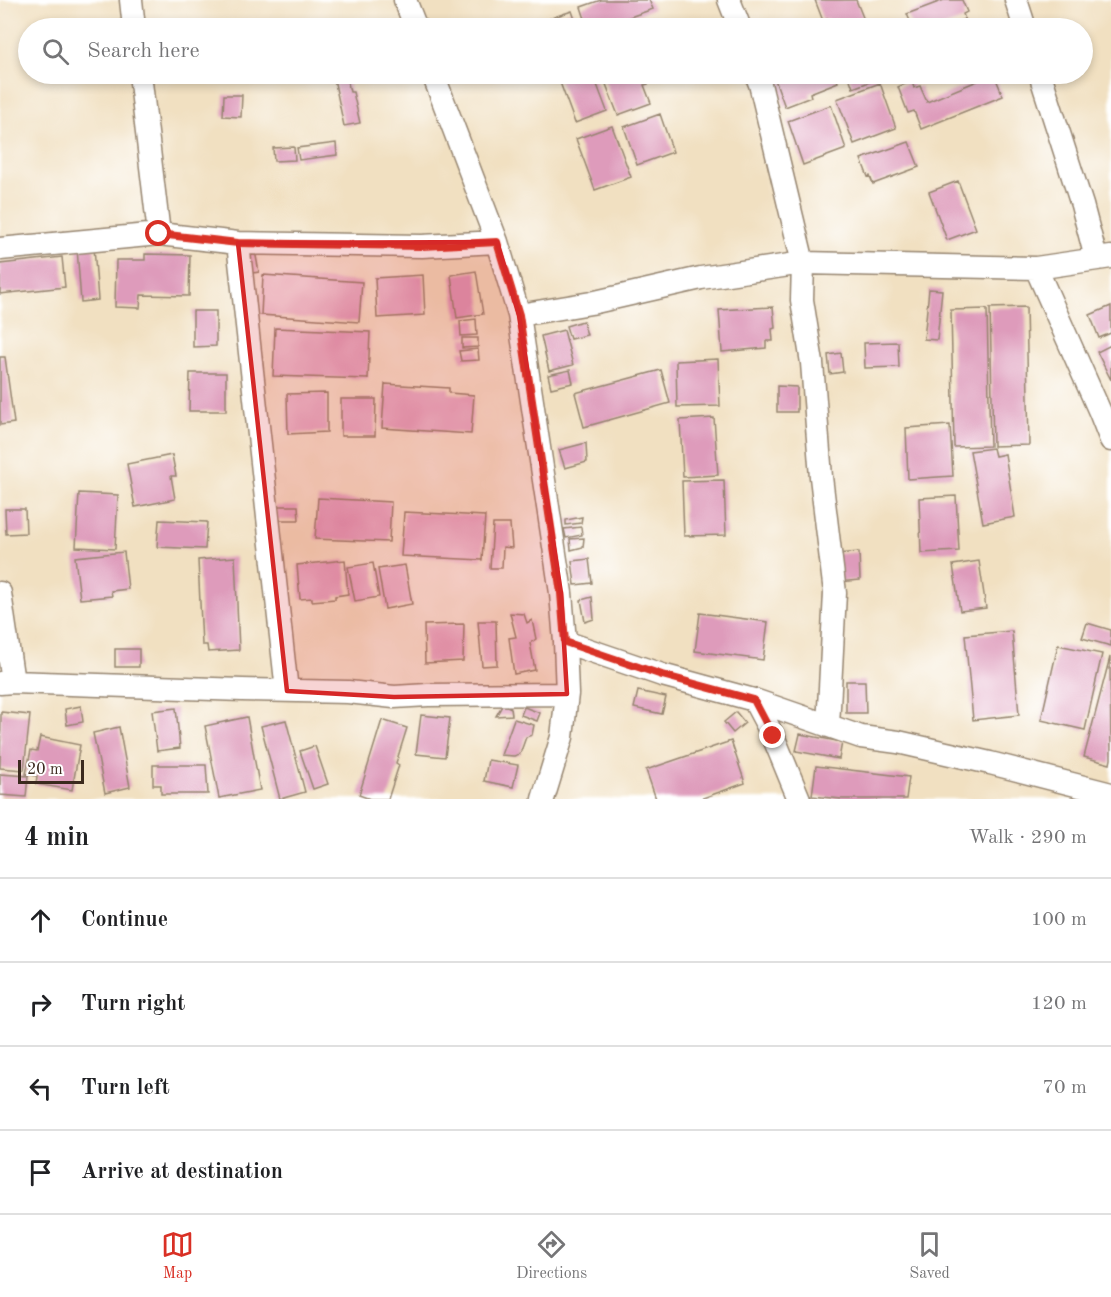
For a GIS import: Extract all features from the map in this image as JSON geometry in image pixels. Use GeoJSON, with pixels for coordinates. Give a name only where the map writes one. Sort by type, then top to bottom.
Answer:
{"type":"FeatureCollection","features":[{"type":"Feature","properties":{"kind":"street"},"geometry":{"type":"LineString","coordinates":[[131,0],[133,18]]}},
{"type":"Feature","properties":{"kind":"street"},"geometry":{"type":"LineString","coordinates":[[405,0],[412,18]]}},
{"type":"Feature","properties":{"kind":"street"},"geometry":{"type":"LineString","coordinates":[[729,0],[736,18]]}},
{"type":"Feature","properties":{"kind":"street"},"geometry":{"type":"LineString","coordinates":[[1016,0],[1022,18]]}},
{"type":"Feature","properties":{"kind":"street"},"geometry":{"type":"LineString","coordinates":[[141,84],[159,234]]}},
{"type":"Feature","properties":{"kind":"street"},"geometry":{"type":"LineString","coordinates":[[437,84],[497,242],[519,315],[561,593],[567,694],[562,737],[543,799]]}},
{"type":"Feature","properties":{"kind":"street"},"geometry":{"type":"LineString","coordinates":[[760,84],[803,263],[802,300],[812,363],[821,477],[835,592],[828,726]]}},
{"type":"Feature","properties":{"kind":"street"},"geometry":{"type":"LineString","coordinates":[[519,315],[591,303],[701,278],[803,263],[1036,267],[1103,258],[1082,205],[1043,84]]}},
{"type":"Feature","properties":{"kind":"street"},"geometry":{"type":"LineString","coordinates":[[0,249],[159,234],[238,243],[422,246],[497,242]]}},
{"type":"Feature","properties":{"kind":"street"},"geometry":{"type":"LineString","coordinates":[[238,243],[288,691]]}},
{"type":"Feature","properties":{"kind":"street"},"geometry":{"type":"LineString","coordinates":[[1036,267],[1108,428]]}},
{"type":"Feature","properties":{"kind":"street"},"geometry":{"type":"LineString","coordinates":[[0,593],[6,683],[348,692],[394,697],[567,694]]}},
{"type":"Feature","properties":{"kind":"street"},"geometry":{"type":"LineString","coordinates":[[565,642],[662,675],[754,700],[861,737],[898,742],[1111,794]]}},
{"type":"Feature","properties":{"kind":"street"},"geometry":{"type":"LineString","coordinates":[[754,700],[773,736],[799,799]]}},
{"type":"Feature","properties":{"kind":"highlighted area"},"geometry":{"type":"Polygon","coordinates":[[[497,242],[519,315],[561,593],[567,694],[394,697],[287,691],[238,243],[497,242]]]}},
{"type":"Feature","properties":{"kind":"building"},"geometry":{"type":"Polygon","coordinates":[[[601,0],[649,0],[653,9],[627,18],[585,18],[581,7],[601,0]]]}},
{"type":"Feature","properties":{"kind":"building"},"geometry":{"type":"Polygon","coordinates":[[[815,0],[856,0],[863,18],[822,18],[815,0]]]}},
{"type":"Feature","properties":{"kind":"building"},"geometry":{"type":"Polygon","coordinates":[[[944,0],[962,0],[967,12],[963,14],[965,18],[909,18],[907,14],[944,0]]]}},
{"type":"Feature","properties":{"kind":"building"},"geometry":{"type":"Polygon","coordinates":[[[572,11],[574,18],[551,18],[572,11]]]}},
{"type":"Feature","properties":{"kind":"building"},"geometry":{"type":"Polygon","coordinates":[[[335,84],[348,84],[350,92],[353,92],[360,123],[344,126],[335,84]]]}},
{"type":"Feature","properties":{"kind":"building"},"geometry":{"type":"Polygon","coordinates":[[[561,84],[597,84],[607,111],[575,123],[561,84]]]}},
{"type":"Feature","properties":{"kind":"building"},"geometry":{"type":"Polygon","coordinates":[[[606,84],[648,84],[644,85],[651,103],[618,115],[606,84]]]}},
{"type":"Feature","properties":{"kind":"building"},"geometry":{"type":"Polygon","coordinates":[[[777,84],[833,84],[810,93],[811,97],[785,107],[777,84]]]}},
{"type":"Feature","properties":{"kind":"building"},"geometry":{"type":"Polygon","coordinates":[[[852,84],[864,84],[853,88],[852,84]]]}},
{"type":"Feature","properties":{"kind":"building"},"geometry":{"type":"Polygon","coordinates":[[[880,84],[896,128],[854,144],[837,99],[880,84]]]}},
{"type":"Feature","properties":{"kind":"building"},"geometry":{"type":"Polygon","coordinates":[[[905,84],[913,84],[914,88],[920,86],[927,102],[970,84],[998,84],[1003,96],[921,129],[914,111],[908,113],[898,87],[905,84]]]}},
{"type":"Feature","properties":{"kind":"building"},"geometry":{"type":"Polygon","coordinates":[[[224,95],[242,95],[241,117],[223,116],[224,95]]]}},
{"type":"Feature","properties":{"kind":"building"},"geometry":{"type":"Polygon","coordinates":[[[831,105],[846,149],[803,165],[788,121],[831,105]]]}},
{"type":"Feature","properties":{"kind":"building"},"geometry":{"type":"Polygon","coordinates":[[[660,114],[673,152],[637,165],[624,127],[660,114]]]}},
{"type":"Feature","properties":{"kind":"building"},"geometry":{"type":"Polygon","coordinates":[[[612,126],[631,177],[595,190],[576,139],[612,126]]]}},
{"type":"Feature","properties":{"kind":"building"},"geometry":{"type":"Polygon","coordinates":[[[909,142],[919,167],[873,184],[861,159],[909,142]]]}},
{"type":"Feature","properties":{"kind":"building"},"geometry":{"type":"Polygon","coordinates":[[[336,143],[337,155],[299,160],[297,148],[336,143]]]}},
{"type":"Feature","properties":{"kind":"building"},"geometry":{"type":"Polygon","coordinates":[[[294,147],[295,160],[274,161],[273,148],[294,147]]]}},
{"type":"Feature","properties":{"kind":"building"},"geometry":{"type":"Polygon","coordinates":[[[958,181],[976,229],[947,240],[929,192],[958,181]]]}},
{"type":"Feature","properties":{"kind":"building"},"geometry":{"type":"Polygon","coordinates":[[[94,247],[98,300],[81,302],[77,248],[94,247]]]}},
{"type":"Feature","properties":{"kind":"building"},"geometry":{"type":"Polygon","coordinates":[[[255,251],[259,272],[245,274],[242,253],[255,251]]]}},
{"type":"Feature","properties":{"kind":"building"},"geometry":{"type":"Polygon","coordinates":[[[145,254],[190,255],[189,296],[141,295],[140,308],[115,307],[116,260],[145,260],[145,254]]]}},
{"type":"Feature","properties":{"kind":"building"},"geometry":{"type":"Polygon","coordinates":[[[62,257],[65,287],[0,294],[0,264],[62,257]]]}},
{"type":"Feature","properties":{"kind":"building"},"geometry":{"type":"Polygon","coordinates":[[[476,271],[483,314],[457,318],[451,275],[476,271]]]}},
{"type":"Feature","properties":{"kind":"building"},"geometry":{"type":"Polygon","coordinates":[[[263,275],[362,282],[359,322],[261,315],[263,275]]]}},
{"type":"Feature","properties":{"kind":"building"},"geometry":{"type":"Polygon","coordinates":[[[423,275],[425,315],[377,318],[375,278],[423,275]]]}},
{"type":"Feature","properties":{"kind":"building"},"geometry":{"type":"Polygon","coordinates":[[[929,289],[942,290],[937,340],[924,339],[929,289]]]}},
{"type":"Feature","properties":{"kind":"building"},"geometry":{"type":"Polygon","coordinates":[[[1111,306],[1111,333],[1099,338],[1090,315],[1111,306]]]}},
{"type":"Feature","properties":{"kind":"building"},"geometry":{"type":"Polygon","coordinates":[[[773,307],[775,328],[772,329],[773,341],[766,341],[766,348],[722,352],[719,310],[773,307]]]}},
{"type":"Feature","properties":{"kind":"building"},"geometry":{"type":"Polygon","coordinates":[[[1026,307],[1029,445],[993,446],[990,308],[1026,307]]]}},
{"type":"Feature","properties":{"kind":"building"},"geometry":{"type":"Polygon","coordinates":[[[987,309],[990,446],[954,447],[951,310],[987,309]]]}},
{"type":"Feature","properties":{"kind":"building"},"geometry":{"type":"Polygon","coordinates":[[[193,311],[216,311],[216,346],[193,347],[193,311]]]}},
{"type":"Feature","properties":{"kind":"building"},"geometry":{"type":"Polygon","coordinates":[[[476,319],[477,335],[461,336],[460,321],[476,319]]]}},
{"type":"Feature","properties":{"kind":"building"},"geometry":{"type":"Polygon","coordinates":[[[583,321],[587,335],[570,339],[566,326],[583,321]]]}},
{"type":"Feature","properties":{"kind":"building"},"geometry":{"type":"Polygon","coordinates":[[[275,328],[370,332],[368,379],[273,376],[275,328]]]}},
{"type":"Feature","properties":{"kind":"building"},"geometry":{"type":"Polygon","coordinates":[[[564,330],[573,365],[549,371],[541,336],[564,330]]]}},
{"type":"Feature","properties":{"kind":"building"},"geometry":{"type":"Polygon","coordinates":[[[462,338],[478,338],[478,347],[462,348],[462,338]]]}},
{"type":"Feature","properties":{"kind":"building"},"geometry":{"type":"Polygon","coordinates":[[[898,342],[899,367],[865,368],[864,343],[898,342]]]}},
{"type":"Feature","properties":{"kind":"building"},"geometry":{"type":"Polygon","coordinates":[[[1111,345],[1111,380],[1097,352],[1111,345]]]}},
{"type":"Feature","properties":{"kind":"building"},"geometry":{"type":"Polygon","coordinates":[[[478,349],[479,360],[461,361],[459,351],[478,349]]]}},
{"type":"Feature","properties":{"kind":"building"},"geometry":{"type":"Polygon","coordinates":[[[841,353],[843,372],[830,374],[828,355],[841,353]]]}},
{"type":"Feature","properties":{"kind":"building"},"geometry":{"type":"Polygon","coordinates":[[[0,357],[5,357],[14,423],[0,425],[0,357]]]}},
{"type":"Feature","properties":{"kind":"building"},"geometry":{"type":"Polygon","coordinates":[[[718,359],[720,406],[677,407],[676,361],[718,359]]]}},
{"type":"Feature","properties":{"kind":"building"},"geometry":{"type":"Polygon","coordinates":[[[570,370],[573,383],[551,388],[548,375],[570,370]]]}},
{"type":"Feature","properties":{"kind":"building"},"geometry":{"type":"Polygon","coordinates":[[[661,370],[670,403],[584,427],[575,393],[661,370]]]}},
{"type":"Feature","properties":{"kind":"building"},"geometry":{"type":"Polygon","coordinates":[[[190,373],[226,373],[226,411],[189,411],[190,373]]]}},
{"type":"Feature","properties":{"kind":"building"},"geometry":{"type":"Polygon","coordinates":[[[385,384],[449,388],[449,393],[474,395],[471,434],[382,428],[385,384]]]}},
{"type":"Feature","properties":{"kind":"building"},"geometry":{"type":"Polygon","coordinates":[[[777,386],[797,387],[797,412],[777,412],[777,386]]]}},
{"type":"Feature","properties":{"kind":"building"},"geometry":{"type":"Polygon","coordinates":[[[327,393],[327,432],[288,434],[287,394],[327,393]]]}},
{"type":"Feature","properties":{"kind":"building"},"geometry":{"type":"Polygon","coordinates":[[[341,399],[376,399],[375,436],[341,436],[341,399]]]}},
{"type":"Feature","properties":{"kind":"building"},"geometry":{"type":"Polygon","coordinates":[[[714,418],[718,475],[683,477],[680,420],[714,418]]]}},
{"type":"Feature","properties":{"kind":"building"},"geometry":{"type":"Polygon","coordinates":[[[950,425],[953,476],[908,479],[906,428],[950,425]]]}},
{"type":"Feature","properties":{"kind":"building"},"geometry":{"type":"Polygon","coordinates":[[[586,443],[587,462],[565,468],[559,450],[586,443]]]}},
{"type":"Feature","properties":{"kind":"building"},"geometry":{"type":"Polygon","coordinates":[[[993,448],[995,456],[1005,454],[1015,517],[983,523],[970,451],[993,448]]]}},
{"type":"Feature","properties":{"kind":"building"},"geometry":{"type":"Polygon","coordinates":[[[172,455],[176,476],[171,476],[175,499],[135,507],[127,464],[172,455]]]}},
{"type":"Feature","properties":{"kind":"building"},"geometry":{"type":"Polygon","coordinates":[[[724,480],[726,535],[684,536],[682,481],[724,480]]]}},
{"type":"Feature","properties":{"kind":"building"},"geometry":{"type":"Polygon","coordinates":[[[79,493],[118,495],[115,549],[76,547],[79,493]]]}},
{"type":"Feature","properties":{"kind":"building"},"geometry":{"type":"Polygon","coordinates":[[[956,496],[959,551],[921,553],[919,498],[956,496]]]}},
{"type":"Feature","properties":{"kind":"building"},"geometry":{"type":"Polygon","coordinates":[[[318,498],[391,502],[389,542],[315,539],[318,498]]]}},
{"type":"Feature","properties":{"kind":"building"},"geometry":{"type":"Polygon","coordinates":[[[276,506],[298,506],[299,520],[276,520],[276,506]]]}},
{"type":"Feature","properties":{"kind":"building"},"geometry":{"type":"Polygon","coordinates":[[[5,509],[25,509],[26,533],[6,534],[5,509]]]}},
{"type":"Feature","properties":{"kind":"building"},"geometry":{"type":"Polygon","coordinates":[[[404,512],[485,516],[482,560],[401,556],[404,512]]]}},
{"type":"Feature","properties":{"kind":"building"},"geometry":{"type":"Polygon","coordinates":[[[582,517],[581,523],[566,525],[566,520],[582,517]]]}},
{"type":"Feature","properties":{"kind":"building"},"geometry":{"type":"Polygon","coordinates":[[[159,520],[207,522],[205,549],[157,547],[159,520]]]}},
{"type":"Feature","properties":{"kind":"building"},"geometry":{"type":"Polygon","coordinates":[[[493,524],[510,524],[512,548],[503,547],[502,568],[490,568],[493,524]]]}},
{"type":"Feature","properties":{"kind":"building"},"geometry":{"type":"Polygon","coordinates":[[[581,527],[582,535],[566,538],[564,529],[581,527]]]}},
{"type":"Feature","properties":{"kind":"building"},"geometry":{"type":"Polygon","coordinates":[[[584,538],[583,547],[571,550],[570,539],[584,538]]]}},
{"type":"Feature","properties":{"kind":"building"},"geometry":{"type":"Polygon","coordinates":[[[124,552],[128,589],[111,591],[112,596],[80,599],[75,557],[124,552]]]}},
{"type":"Feature","properties":{"kind":"building"},"geometry":{"type":"Polygon","coordinates":[[[859,552],[860,580],[837,582],[836,554],[859,552]]]}},
{"type":"Feature","properties":{"kind":"building"},"geometry":{"type":"Polygon","coordinates":[[[235,557],[239,650],[208,652],[207,645],[202,645],[198,560],[235,557]]]}},
{"type":"Feature","properties":{"kind":"building"},"geometry":{"type":"Polygon","coordinates":[[[589,559],[592,583],[575,585],[572,561],[589,559]]]}},
{"type":"Feature","properties":{"kind":"building"},"geometry":{"type":"Polygon","coordinates":[[[345,560],[348,594],[335,596],[335,599],[312,601],[312,598],[300,599],[297,565],[345,560]]]}},
{"type":"Feature","properties":{"kind":"building"},"geometry":{"type":"Polygon","coordinates":[[[979,561],[986,608],[960,611],[953,565],[979,561]]]}},
{"type":"Feature","properties":{"kind":"building"},"geometry":{"type":"Polygon","coordinates":[[[373,563],[379,597],[355,601],[348,567],[373,563]]]}},
{"type":"Feature","properties":{"kind":"building"},"geometry":{"type":"Polygon","coordinates":[[[405,565],[412,604],[385,609],[378,569],[405,565]]]}},
{"type":"Feature","properties":{"kind":"building"},"geometry":{"type":"Polygon","coordinates":[[[592,597],[594,619],[585,622],[581,600],[592,597]]]}},
{"type":"Feature","properties":{"kind":"building"},"geometry":{"type":"Polygon","coordinates":[[[510,613],[524,614],[527,623],[532,620],[536,639],[530,643],[535,670],[514,674],[509,638],[516,637],[510,613]]]}},
{"type":"Feature","properties":{"kind":"building"},"geometry":{"type":"Polygon","coordinates":[[[700,613],[768,622],[763,660],[695,651],[700,613]]]}},
{"type":"Feature","properties":{"kind":"building"},"geometry":{"type":"Polygon","coordinates":[[[478,621],[496,621],[497,665],[482,666],[478,621]]]}},
{"type":"Feature","properties":{"kind":"building"},"geometry":{"type":"Polygon","coordinates":[[[1087,623],[1111,630],[1111,646],[1082,638],[1087,623]]]}},
{"type":"Feature","properties":{"kind":"building"},"geometry":{"type":"Polygon","coordinates":[[[464,624],[463,661],[425,663],[424,625],[464,624]]]}},
{"type":"Feature","properties":{"kind":"building"},"geometry":{"type":"Polygon","coordinates":[[[1012,631],[1019,715],[973,720],[965,635],[1012,631]]]}},
{"type":"Feature","properties":{"kind":"building"},"geometry":{"type":"Polygon","coordinates":[[[1058,645],[1102,654],[1085,730],[1041,720],[1058,645]]]}},
{"type":"Feature","properties":{"kind":"building"},"geometry":{"type":"Polygon","coordinates":[[[115,649],[139,649],[139,667],[115,667],[115,649]]]}},
{"type":"Feature","properties":{"kind":"building"},"geometry":{"type":"Polygon","coordinates":[[[1110,657],[1111,759],[1110,764],[1084,757],[1110,657]]]}},
{"type":"Feature","properties":{"kind":"building"},"geometry":{"type":"Polygon","coordinates":[[[846,681],[865,681],[866,713],[846,713],[846,681]]]}},
{"type":"Feature","properties":{"kind":"building"},"geometry":{"type":"Polygon","coordinates":[[[638,691],[666,697],[662,714],[634,708],[638,691]]]}},
{"type":"Feature","properties":{"kind":"building"},"geometry":{"type":"Polygon","coordinates":[[[503,704],[511,708],[512,715],[496,716],[503,704]]]}},
{"type":"Feature","properties":{"kind":"building"},"geometry":{"type":"Polygon","coordinates":[[[81,706],[83,722],[67,725],[65,709],[81,706]]]}},
{"type":"Feature","properties":{"kind":"building"},"geometry":{"type":"Polygon","coordinates":[[[524,707],[540,713],[537,721],[521,715],[524,707]]]}},
{"type":"Feature","properties":{"kind":"building"},"geometry":{"type":"Polygon","coordinates":[[[176,708],[180,748],[157,751],[152,711],[176,708]]]}},
{"type":"Feature","properties":{"kind":"building"},"geometry":{"type":"Polygon","coordinates":[[[1,712],[30,715],[24,770],[0,768],[1,712]]]}},
{"type":"Feature","properties":{"kind":"building"},"geometry":{"type":"Polygon","coordinates":[[[736,712],[745,723],[733,733],[724,722],[736,712]]]}},
{"type":"Feature","properties":{"kind":"building"},"geometry":{"type":"Polygon","coordinates":[[[421,715],[450,718],[445,757],[416,754],[421,715]]]}},
{"type":"Feature","properties":{"kind":"building"},"geometry":{"type":"Polygon","coordinates":[[[247,717],[260,790],[219,798],[205,726],[247,717]]]}},
{"type":"Feature","properties":{"kind":"building"},"geometry":{"type":"Polygon","coordinates":[[[514,719],[534,725],[532,735],[526,737],[520,754],[501,755],[514,719]]]}},
{"type":"Feature","properties":{"kind":"building"},"geometry":{"type":"Polygon","coordinates":[[[286,720],[305,792],[280,799],[261,726],[286,720]]]}},
{"type":"Feature","properties":{"kind":"building"},"geometry":{"type":"Polygon","coordinates":[[[382,720],[407,728],[396,763],[399,765],[388,799],[370,799],[359,795],[382,720]]]}},
{"type":"Feature","properties":{"kind":"building"},"geometry":{"type":"Polygon","coordinates":[[[119,727],[130,787],[105,793],[93,733],[119,727]]]}},
{"type":"Feature","properties":{"kind":"building"},"geometry":{"type":"Polygon","coordinates":[[[800,734],[842,742],[839,759],[796,751],[800,734]]]}},
{"type":"Feature","properties":{"kind":"building"},"geometry":{"type":"Polygon","coordinates":[[[40,737],[80,745],[72,790],[36,784],[37,776],[26,774],[31,750],[37,751],[40,737]]]}},
{"type":"Feature","properties":{"kind":"building"},"geometry":{"type":"Polygon","coordinates":[[[731,741],[745,783],[700,799],[656,799],[646,770],[731,741]]]}},
{"type":"Feature","properties":{"kind":"building"},"geometry":{"type":"Polygon","coordinates":[[[315,746],[328,784],[313,789],[300,751],[315,746]]]}},
{"type":"Feature","properties":{"kind":"building"},"geometry":{"type":"Polygon","coordinates":[[[488,760],[518,765],[513,787],[484,781],[488,760]]]}},
{"type":"Feature","properties":{"kind":"building"},"geometry":{"type":"Polygon","coordinates":[[[153,765],[206,765],[208,794],[161,794],[161,785],[153,785],[153,765]]]}},
{"type":"Feature","properties":{"kind":"building"},"geometry":{"type":"Polygon","coordinates":[[[816,766],[909,777],[906,799],[842,799],[812,796],[816,766]]]}},
{"type":"Feature","properties":{"kind":"building"},"geometry":{"type":"Polygon","coordinates":[[[0,774],[28,776],[26,797],[0,795],[0,774]]]}},
{"type":"Feature","properties":{"kind":"route"},"geometry":{"type":"LineString","coordinates":[[159,234],[238,243],[422,246],[497,242],[519,315],[561,593],[565,642],[662,675],[754,700],[773,736]]}}]}
